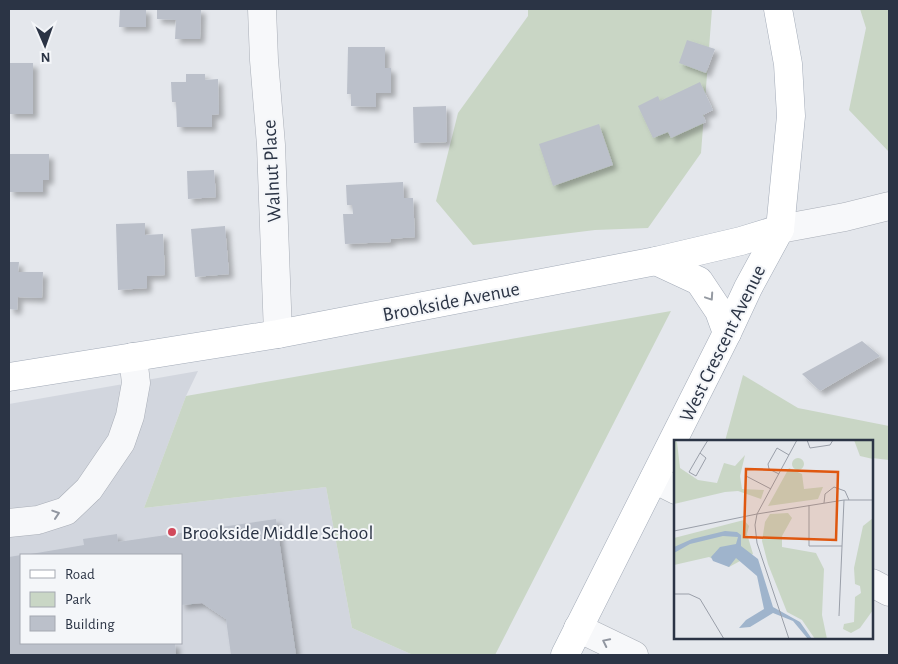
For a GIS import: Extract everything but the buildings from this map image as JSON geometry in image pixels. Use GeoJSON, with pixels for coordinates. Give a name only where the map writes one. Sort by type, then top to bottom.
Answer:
{"type":"FeatureCollection","features":[{"type":"Feature","properties":{"kind":"main road","name":"West Crescent Avenue"},"geometry":{"type":"LineString","coordinates":[[683,440],[727,333],[748,288],[780,229],[791,116],[788,64],[778,9]]}},
{"type":"Feature","properties":{"kind":"main road","name":"Brookside Avenue"},"geometry":{"type":"LineString","coordinates":[[9,377],[278,334],[656,261],[741,241],[780,229]]}},
{"type":"Feature","properties":{"kind":"main road"},"geometry":{"type":"LineString","coordinates":[[656,261],[700,281],[719,311],[727,333]]}},
{"type":"Feature","properties":{"kind":"main road","name":"West Crescent Avenue"},"geometry":{"type":"LineString","coordinates":[[565,655],[578,628],[665,484],[674,462]]}},
{"type":"Feature","properties":{"kind":"street","name":"Walnut Place"},"geometry":{"type":"LineString","coordinates":[[262,9],[271,145],[278,334]]}},
{"type":"Feature","properties":{"kind":"street","name":"Brookside Avenue"},"geometry":{"type":"LineString","coordinates":[[780,229],[845,217],[889,206]]}},
{"type":"Feature","properties":{"kind":"street"},"geometry":{"type":"LineString","coordinates":[[9,524],[38,520],[66,511],[90,489],[120,442],[130,416],[136,383],[133,357]]}},
{"type":"Feature","properties":{"kind":"street"},"geometry":{"type":"LineString","coordinates":[[873,584],[889,592]]}},
{"type":"Feature","properties":{"kind":"street"},"geometry":{"type":"LineString","coordinates":[[578,628],[634,655]]}},
{"type":"Feature","properties":{"kind":"shaded area","name":"Brookside Middle School"},"geometry":{"type":"Polygon","coordinates":[[[198,371],[186,396],[144,508],[326,487],[352,628],[413,655],[9,655],[9,404],[198,371]]]}},
{"type":"Feature","properties":{"kind":"green space"},"geometry":{"type":"Polygon","coordinates":[[[528,9],[712,9],[701,153],[648,228],[595,230],[473,245],[436,201],[458,113],[528,16],[528,9]]]}},
{"type":"Feature","properties":{"kind":"green space"},"geometry":{"type":"Polygon","coordinates":[[[860,9],[889,9],[889,152],[849,110],[866,28],[860,9]]]}},
{"type":"Feature","properties":{"kind":"green space"},"geometry":{"type":"Polygon","coordinates":[[[671,311],[495,655],[413,655],[352,628],[326,487],[144,508],[186,396],[671,311]]]}},
{"type":"Feature","properties":{"kind":"green space"},"geometry":{"type":"Polygon","coordinates":[[[743,375],[798,408],[889,426],[889,460],[873,458],[873,440],[725,440],[743,375]]]}},
{"type":"Feature","properties":{"kind":"place","name":"Brookside Middle School"},"geometry":{"type":"Point","coordinates":[172,532]}}]}
